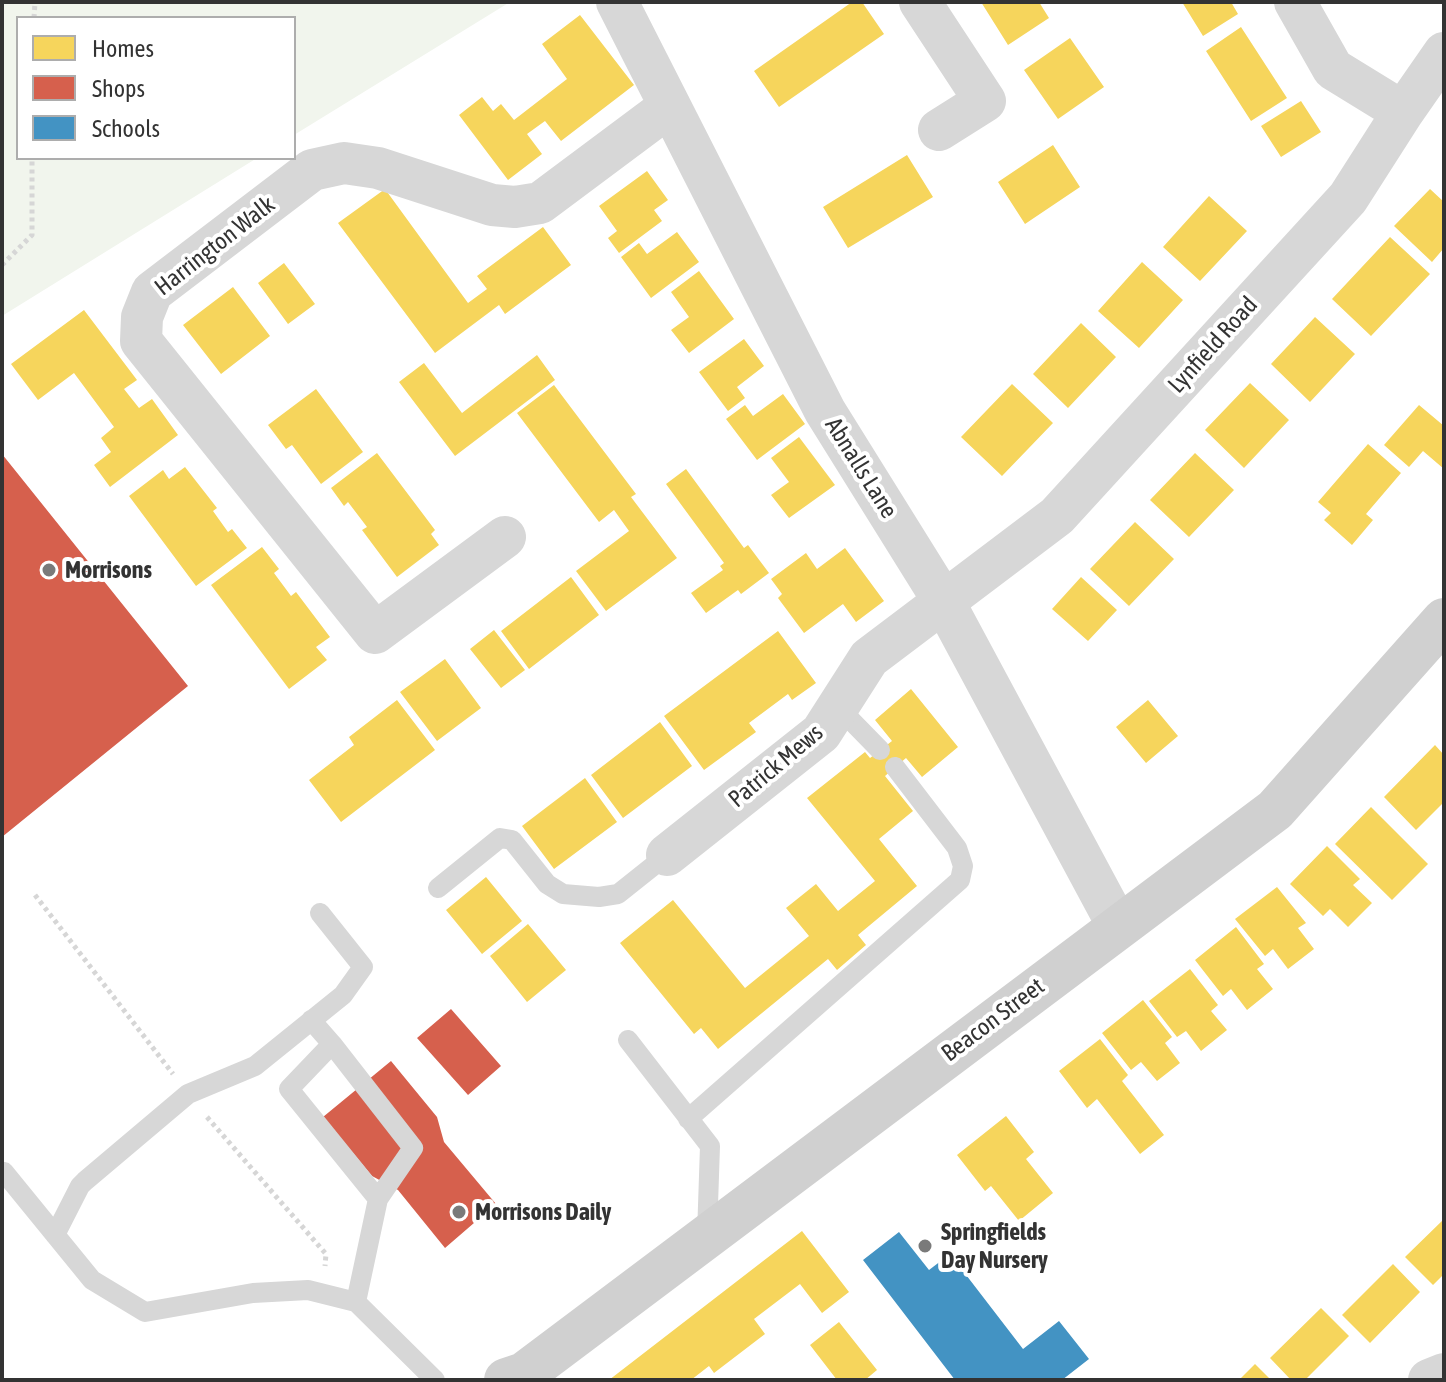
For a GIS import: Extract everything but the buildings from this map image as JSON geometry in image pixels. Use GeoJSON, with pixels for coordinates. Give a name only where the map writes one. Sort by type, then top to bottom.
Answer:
{"type":"FeatureCollection","features":[{"type":"Feature","properties":{"kind":"street","name":"Abnalls Lane"},"geometry":{"type":"LineString","coordinates":[[617,2],[825,411],[944,602],[1118,926]]}},
{"type":"Feature","properties":{"kind":"street"},"geometry":{"type":"LineString","coordinates":[[920,2],[985,101],[939,130]]}},
{"type":"Feature","properties":{"kind":"street"},"geometry":{"type":"LineString","coordinates":[[1295,2],[1333,69],[1403,112]]}},
{"type":"Feature","properties":{"kind":"street","name":"Lynfield Road"},"geometry":{"type":"LineString","coordinates":[[944,602],[1057,516],[1348,198],[1444,53]]}},
{"type":"Feature","properties":{"kind":"street","name":"Harrington Walk"},"geometry":{"type":"LineString","coordinates":[[505,537],[375,633],[141,341],[142,317],[152,292],[312,170],[344,163],[355,164],[378,168],[492,205],[515,207],[540,203],[670,106]]}},
{"type":"Feature","properties":{"kind":"street","name":"Patrick Mews"},"geometry":{"type":"LineString","coordinates":[[667,855],[821,733],[869,658],[944,602]]}},
{"type":"Feature","properties":{"kind":"street","name":"Beacon Street"},"geometry":{"type":"LineString","coordinates":[[506,1380],[524,1374],[1275,810],[1444,620]]}},
{"type":"Feature","properties":{"kind":"street"},"geometry":{"type":"LineString","coordinates":[[1429,1380],[1444,1374]]}},
{"type":"Feature","properties":{"kind":"lane"},"geometry":{"type":"LineString","coordinates":[[838,707],[880,750]]}},
{"type":"Feature","properties":{"kind":"lane"},"geometry":{"type":"LineString","coordinates":[[688,1119],[960,880],[963,866],[957,848],[895,767]]}},
{"type":"Feature","properties":{"kind":"lane"},"geometry":{"type":"LineString","coordinates":[[438,888],[500,838],[512,840],[547,884],[563,894],[599,897],[618,894],[667,855]]}},
{"type":"Feature","properties":{"kind":"lane"},"geometry":{"type":"LineString","coordinates":[[55,1235],[80,1186],[188,1094],[255,1066],[343,995],[363,967],[320,913]]}},
{"type":"Feature","properties":{"kind":"lane"},"geometry":{"type":"LineString","coordinates":[[311,1020],[413,1148],[378,1199],[356,1302]]}},
{"type":"Feature","properties":{"kind":"lane"},"geometry":{"type":"LineString","coordinates":[[628,1040],[710,1146],[707,1235]]}},
{"type":"Feature","properties":{"kind":"lane"},"geometry":{"type":"LineString","coordinates":[[332,1044],[289,1089],[378,1199]]}},
{"type":"Feature","properties":{"kind":"lane"},"geometry":{"type":"LineString","coordinates":[[4,1172],[92,1280],[145,1312],[253,1293],[308,1290],[356,1302],[435,1380]]}},
{"type":"Feature","properties":{"kind":"path"},"geometry":{"type":"LineString","coordinates":[[2,265],[32,235],[32,160]]}},
{"type":"Feature","properties":{"kind":"shaded area"},"geometry":{"type":"Polygon","coordinates":[[[2,2],[510,2],[296,134],[296,16],[16,16],[16,160],[254,160],[2,316],[2,2]]]}},
{"type":"Feature","properties":{"kind":"place","name":"Morrisons"},"geometry":{"type":"Point","coordinates":[49,570]}},
{"type":"Feature","properties":{"kind":"place","name":"Morrisons Daily"},"geometry":{"type":"Point","coordinates":[459,1212]}},
{"type":"Feature","properties":{"kind":"place","name":"Springfields Day Nursery"},"geometry":{"type":"Point","coordinates":[925,1246]}}]}
